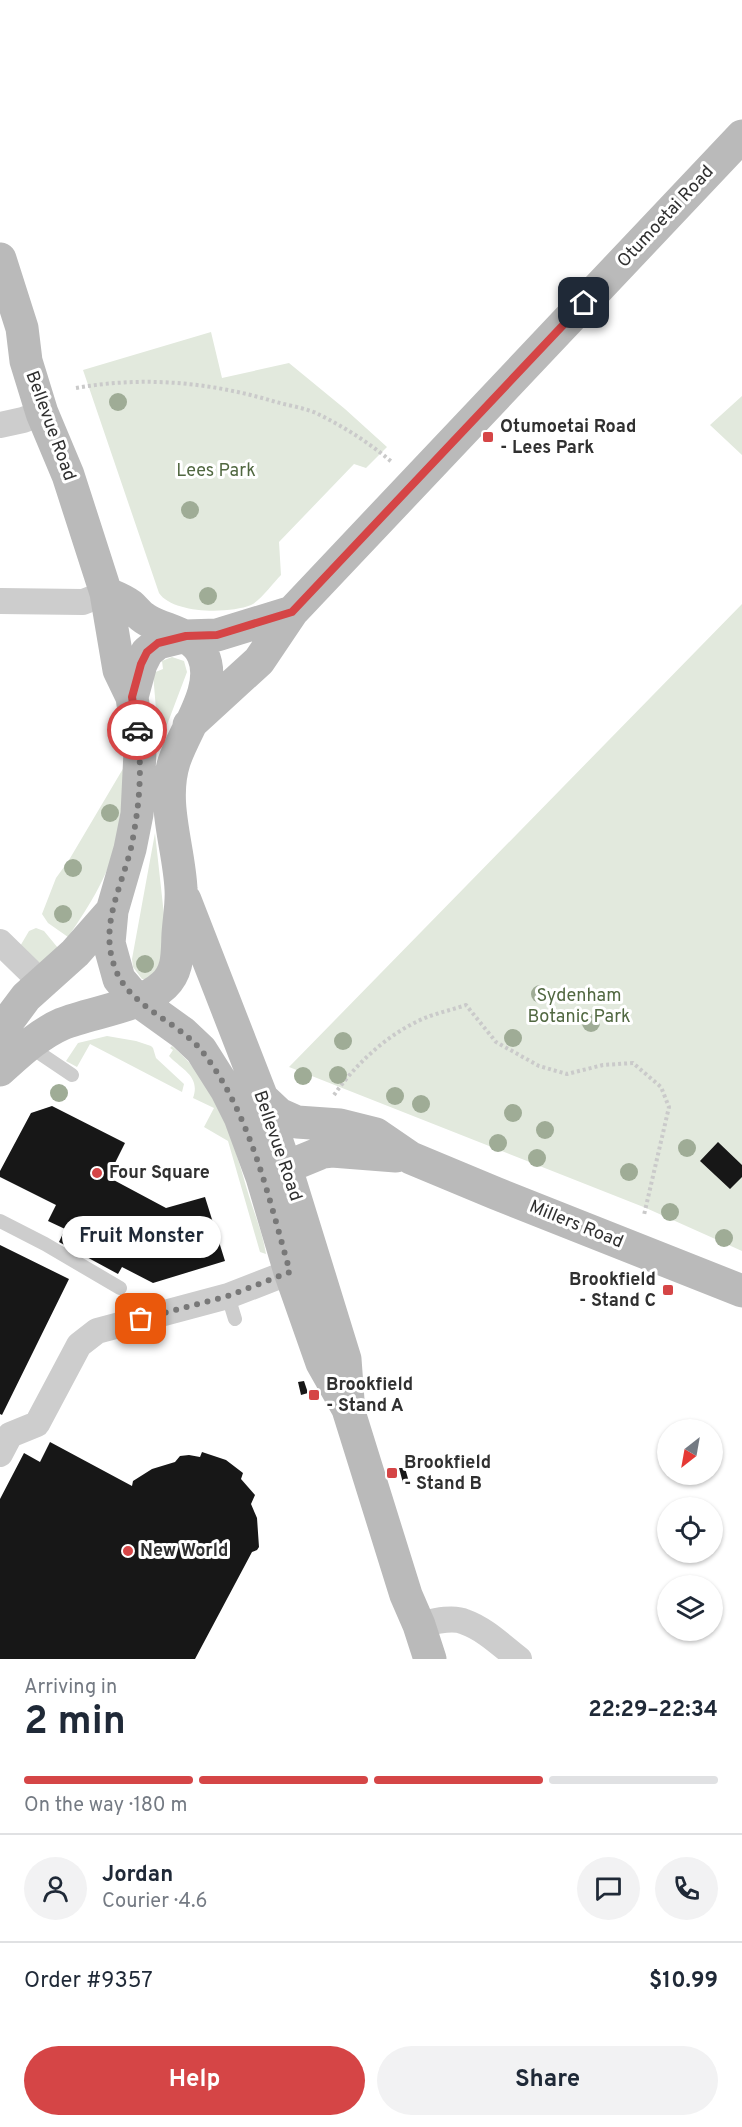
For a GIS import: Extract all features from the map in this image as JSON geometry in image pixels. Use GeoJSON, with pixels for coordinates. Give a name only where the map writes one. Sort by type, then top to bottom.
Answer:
{"type":"FeatureCollection","features":[{"type":"Feature","properties":{"kind":"main road","name":"Otumoetai Road"},"geometry":{"type":"LineString","coordinates":[[14,1039],[36,1039],[63,1024],[137,1000],[164,986],[177,962],[181,890],[171,816],[170,789],[173,766],[189,725],[259,661],[292,612],[742,136]]}},
{"type":"Feature","properties":{"kind":"main road","name":"Bellevue Road"},"geometry":{"type":"LineString","coordinates":[[0,259],[22,328],[26,361],[42,413],[68,475],[106,593],[119,670],[132,697]]}},
{"type":"Feature","properties":{"kind":"main road"},"geometry":{"type":"LineString","coordinates":[[106,593],[130,604],[138,615],[152,623],[186,636],[200,648],[207,668],[207,678],[202,697],[189,725]]}},
{"type":"Feature","properties":{"kind":"main road","name":"Otumoetai Road"},"geometry":{"type":"LineString","coordinates":[[0,1070],[14,1039],[27,997],[79,949],[112,911],[130,849],[137,814],[140,752],[132,697],[141,664],[147,652],[158,643],[186,636],[217,635],[292,612]]}},
{"type":"Feature","properties":{"kind":"main road","name":"Bellevue Road"},"geometry":{"type":"LineString","coordinates":[[181,890],[262,1098],[280,1152],[345,1359],[348,1409]]}},
{"type":"Feature","properties":{"kind":"main road","name":"Bellevue Road"},"geometry":{"type":"LineString","coordinates":[[112,911],[109,943],[119,979],[137,1000],[183,1033],[201,1050],[227,1091],[240,1117],[280,1152],[290,1272],[322,1363],[348,1409],[406,1595],[430,1659]]}},
{"type":"Feature","properties":{"kind":"main road","name":"Millers Road"},"geometry":{"type":"LineString","coordinates":[[280,1152],[340,1125],[376,1134],[411,1158],[742,1291]]}},
{"type":"Feature","properties":{"kind":"main road","name":"Millers Road"},"geometry":{"type":"LineString","coordinates":[[280,1152],[369,1152],[411,1158]]}},
{"type":"Feature","properties":{"kind":"street"},"geometry":{"type":"LineString","coordinates":[[0,425],[42,413]]}},
{"type":"Feature","properties":{"kind":"street"},"geometry":{"type":"LineString","coordinates":[[0,600],[83,602],[106,593]]}},
{"type":"Feature","properties":{"kind":"street"},"geometry":{"type":"LineString","coordinates":[[0,942],[42,983]]}},
{"type":"Feature","properties":{"kind":"street"},"geometry":{"type":"LineString","coordinates":[[3,1440],[37,1424],[80,1346],[98,1331],[231,1307],[290,1272]]}},
{"type":"Feature","properties":{"kind":"street"},"geometry":{"type":"LineString","coordinates":[[418,1625],[437,1621],[463,1621],[490,1636],[519,1659]]}},
{"type":"Feature","properties":{"kind":"lane"},"geometry":{"type":"LineString","coordinates":[[14,1039],[72,1075]]}},
{"type":"Feature","properties":{"kind":"lane"},"geometry":{"type":"LineString","coordinates":[[0,1221],[45,1244],[120,1288]]}},
{"type":"Feature","properties":{"kind":"path"},"geometry":{"type":"LineString","coordinates":[[76,388],[109,382],[161,381],[241,392],[318,414],[372,446],[394,463]]}},
{"type":"Feature","properties":{"kind":"path"},"geometry":{"type":"LineString","coordinates":[[328,1103],[345,1080],[391,1036],[428,1016],[466,1005],[496,1042],[539,1066],[567,1074],[603,1065],[633,1064],[661,1087],[669,1107],[644,1215]]}},
{"type":"Feature","properties":{"kind":"green space","name":"Lees Park"},"geometry":{"type":"Polygon","coordinates":[[[211,332],[222,378],[289,363],[387,447],[366,468],[354,464],[279,542],[281,575],[258,600],[241,608],[216,611],[176,605],[159,593],[83,370],[211,332]]]}},
{"type":"Feature","properties":{"kind":"green space"},"geometry":{"type":"Polygon","coordinates":[[[742,396],[742,455],[710,425],[742,396]]]}},
{"type":"Feature","properties":{"kind":"green space","name":"Sydenham Botanic Park"},"geometry":{"type":"Polygon","coordinates":[[[742,604],[742,1251],[646,1208],[289,1067],[742,604]]]}},
{"type":"Feature","properties":{"kind":"green space"},"geometry":{"type":"Polygon","coordinates":[[[172,657],[184,661],[187,672],[159,746],[153,673],[163,669],[162,661],[172,657]]]}},
{"type":"Feature","properties":{"kind":"green space"},"geometry":{"type":"Polygon","coordinates":[[[124,767],[119,832],[111,861],[99,888],[68,937],[48,923],[42,914],[56,878],[124,767]]]}},
{"type":"Feature","properties":{"kind":"green space"},"geometry":{"type":"Polygon","coordinates":[[[155,833],[165,924],[164,963],[150,979],[142,979],[133,967],[132,959],[155,833]]]}},
{"type":"Feature","properties":{"kind":"green space"},"geometry":{"type":"Polygon","coordinates":[[[36,928],[44,931],[58,948],[40,963],[19,948],[29,931],[36,928]]]}},
{"type":"Feature","properties":{"kind":"green space"},"geometry":{"type":"Polygon","coordinates":[[[107,1036],[151,1046],[156,1058],[184,1084],[182,1092],[90,1044],[77,1067],[66,1061],[78,1043],[107,1036]]]}},
{"type":"Feature","properties":{"kind":"green space"},"geometry":{"type":"Polygon","coordinates":[[[172,1046],[201,1078],[222,1115],[237,1155],[266,1254],[260,1252],[228,1141],[204,1127],[214,1108],[193,1098],[195,1090],[192,1078],[169,1056],[173,1050],[170,1048],[172,1046]]]}},
{"type":"Feature","properties":{"kind":"building"},"geometry":{"type":"Polygon","coordinates":[[[52,1106],[125,1143],[108,1177],[166,1208],[205,1197],[225,1261],[153,1283],[122,1267],[118,1274],[59,1242],[65,1229],[48,1221],[56,1205],[0,1177],[0,1171],[31,1113],[52,1106]]]}},
{"type":"Feature","properties":{"kind":"building"},"geometry":{"type":"Polygon","coordinates":[[[718,1142],[742,1165],[742,1177],[730,1189],[700,1161],[718,1142]]]}},
{"type":"Feature","properties":{"kind":"building"},"geometry":{"type":"Polygon","coordinates":[[[0,1245],[69,1279],[2,1415],[0,1414],[0,1245]]]}},
{"type":"Feature","properties":{"kind":"building"},"geometry":{"type":"Polygon","coordinates":[[[304,1381],[308,1393],[301,1395],[298,1382],[304,1381]]]}},
{"type":"Feature","properties":{"kind":"building","name":"New World"},"geometry":{"type":"Polygon","coordinates":[[[50,1442],[132,1486],[133,1481],[152,1469],[175,1462],[180,1456],[200,1457],[202,1452],[226,1460],[243,1473],[241,1479],[255,1495],[251,1504],[257,1518],[259,1547],[252,1552],[195,1659],[0,1659],[0,1499],[24,1453],[40,1462],[50,1442]]]}},
{"type":"Feature","properties":{"kind":"building"},"geometry":{"type":"Polygon","coordinates":[[[399,1468],[405,1468],[409,1482],[403,1483],[399,1468]]]}},
{"type":"Feature","properties":{"kind":"way so far"},"geometry":{"type":"LineString","coordinates":[[137,730],[140,784],[137,814],[130,849],[112,911],[109,943],[113,963],[119,979],[137,1000],[183,1033],[201,1050],[227,1091],[240,1117],[270,1199],[290,1272],[228,1296],[141,1319]]}},
{"type":"Feature","properties":{"kind":"place","name":"Otumoetai Road - Lees Park"},"geometry":{"type":"Point","coordinates":[488,437]}},
{"type":"Feature","properties":{"kind":"place","name":"Four Square"},"geometry":{"type":"Point","coordinates":[97,1173]}},
{"type":"Feature","properties":{"kind":"place","name":"Brookfield - Stand C"},"geometry":{"type":"Point","coordinates":[668,1290]}},
{"type":"Feature","properties":{"kind":"place","name":"Fruit Monster"},"geometry":{"type":"Point","coordinates":[141,1319]}},
{"type":"Feature","properties":{"kind":"place","name":"Brookfield - Stand A"},"geometry":{"type":"Point","coordinates":[314,1395]}},
{"type":"Feature","properties":{"kind":"place","name":"Brookfield - Stand B"},"geometry":{"type":"Point","coordinates":[392,1473]}},
{"type":"Feature","properties":{"kind":"place","name":"New World"},"geometry":{"type":"Point","coordinates":[128,1551]}},
{"type":"Feature","properties":{"kind":"route"},"geometry":{"type":"LineString","coordinates":[[137,730],[132,697],[136,678],[147,652],[158,643],[186,636],[217,635],[292,612],[584,303]]}}]}
